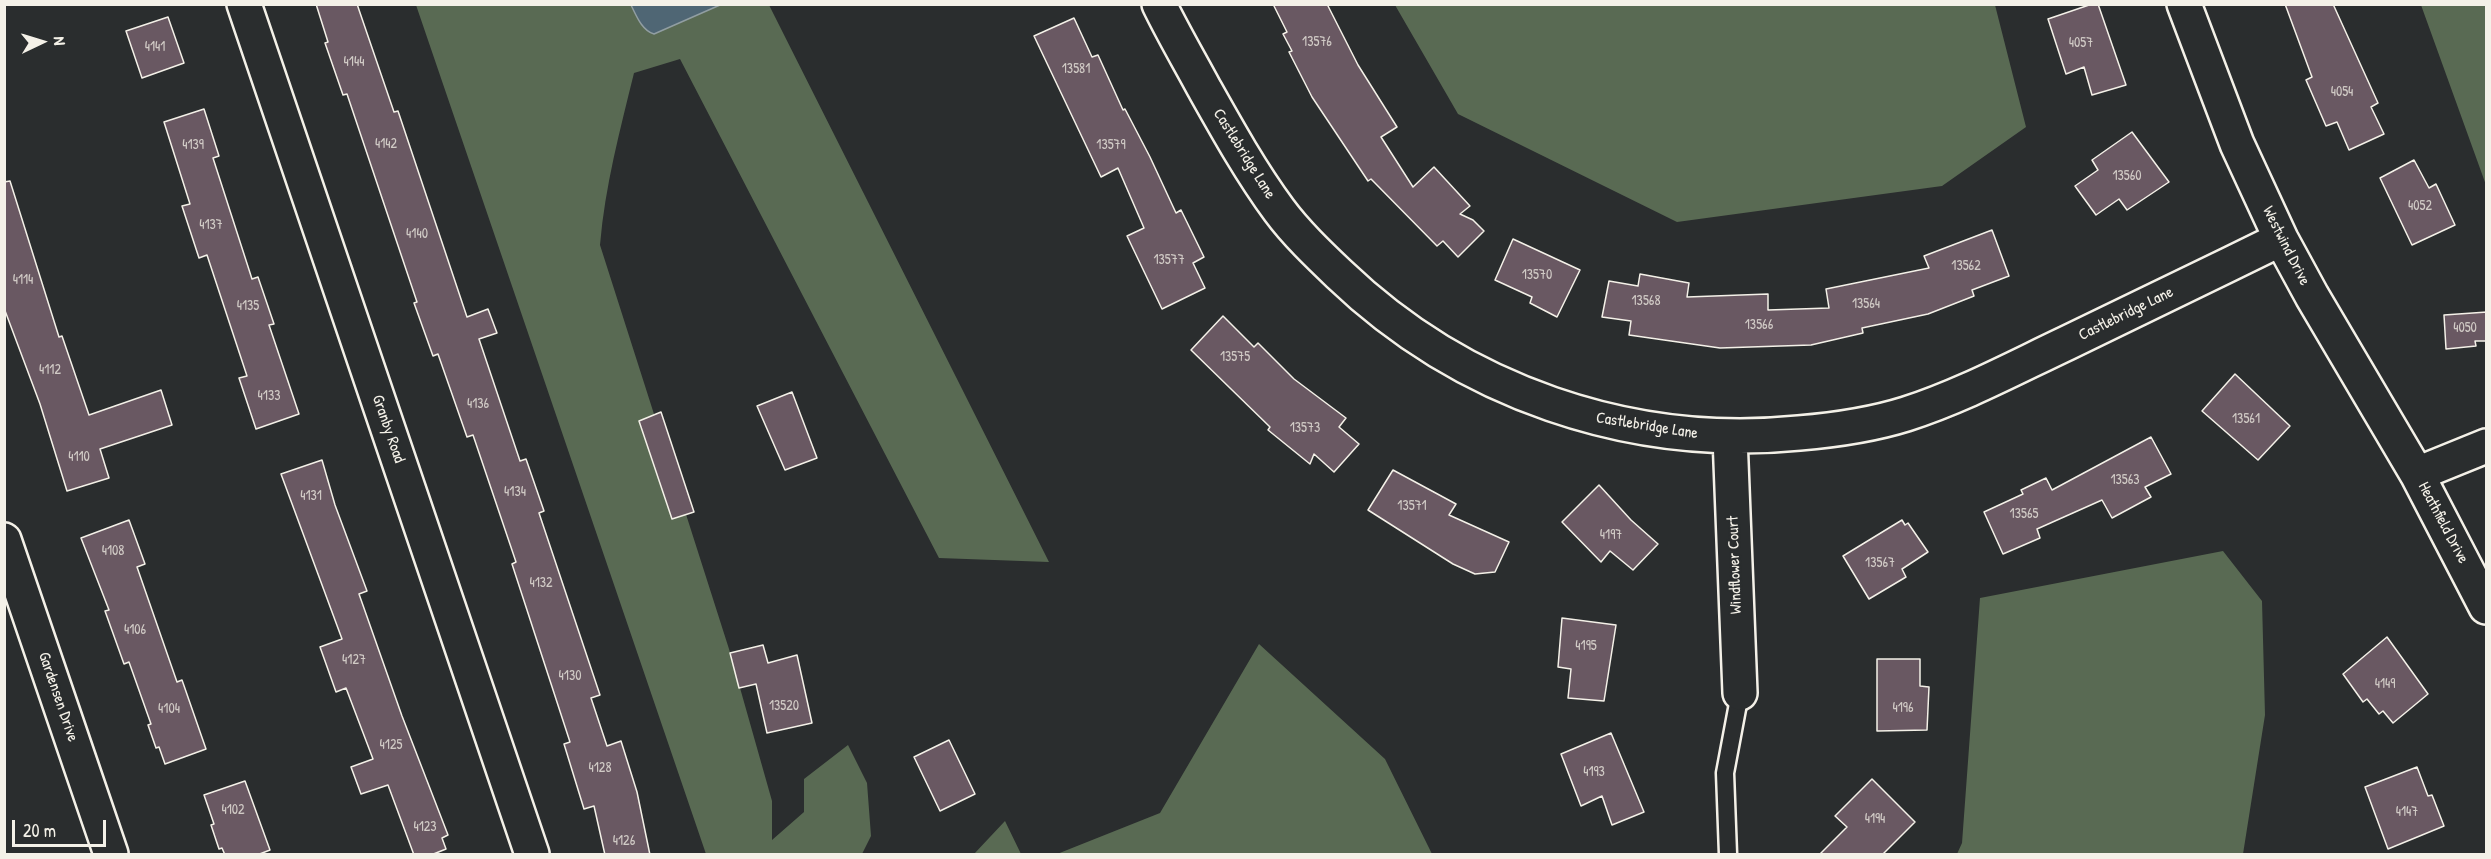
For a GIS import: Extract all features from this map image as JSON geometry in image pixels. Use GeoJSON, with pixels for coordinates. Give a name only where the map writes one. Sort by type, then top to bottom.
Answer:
{"type":"FeatureCollection","features":[{"type":"Feature","properties":{"kind":"street","name":"Granby Road"},"geometry":{"type":"LineString","coordinates":[[244,4],[532,855]]}},
{"type":"Feature","properties":{"kind":"street","name":"Castlebridge Lane"},"geometry":{"type":"LineString","coordinates":[[1159,4],[1231,136],[1280,211],[1319,255],[1368,302],[1422,342],[1481,376],[1531,398],[1593,419],[1671,434],[1763,437],[1841,429],[1904,414],[1966,392],[2281,239]]}},
{"type":"Feature","properties":{"kind":"street","name":"Westwind Drive"},"geometry":{"type":"LineString","coordinates":[[2184,4],[2237,144],[2281,239],[2417,474]]}},
{"type":"Feature","properties":{"kind":"street","name":"Windflower Court"},"geometry":{"type":"LineString","coordinates":[[1730,437],[1740,693]]}},
{"type":"Feature","properties":{"kind":"street","name":"Heathfield Drive"},"geometry":{"type":"LineString","coordinates":[[2487,446],[2417,474],[2487,607]]}},
{"type":"Feature","properties":{"kind":"street","name":"Gardensen Drive"},"geometry":{"type":"LineString","coordinates":[[4,540],[111,855]]}},
{"type":"Feature","properties":{"kind":"lane"},"geometry":{"type":"LineString","coordinates":[[1728,855],[1725,773],[1740,693]]}},
{"type":"Feature","properties":{"kind":"green space"},"geometry":{"type":"Polygon","coordinates":[[[416,5],[769,5],[1049,562],[939,558],[680,59],[634,73],[609,180],[600,245],[729,649],[772,801],[772,840],[804,812],[804,779],[848,745],[867,783],[871,836],[862,854],[706,854],[416,5]]]}},
{"type":"Feature","properties":{"kind":"green space"},"geometry":{"type":"Polygon","coordinates":[[[1395,5],[1995,5],[2026,127],[1942,186],[1677,222],[1458,114],[1395,5]]]}},
{"type":"Feature","properties":{"kind":"green space"},"geometry":{"type":"Polygon","coordinates":[[[2421,5],[2486,5],[2486,185],[2421,5]]]}},
{"type":"Feature","properties":{"kind":"green space"},"geometry":{"type":"Polygon","coordinates":[[[2223,551],[2262,601],[2265,715],[2243,854],[1957,854],[1962,843],[1980,598],[2223,551]]]}},
{"type":"Feature","properties":{"kind":"green space"},"geometry":{"type":"Polygon","coordinates":[[[1259,644],[1385,759],[1432,854],[1057,854],[1160,813],[1259,644]]]}},
{"type":"Feature","properties":{"kind":"green space"},"geometry":{"type":"Polygon","coordinates":[[[1005,821],[1021,854],[974,854],[1005,821]]]}},
{"type":"Feature","properties":{"kind":"water"},"geometry":{"type":"Polygon","coordinates":[[[631,5],[720,5],[654,34],[643,26],[631,5]]]}},
{"type":"Feature","properties":{"kind":"building"},"geometry":{"type":"Polygon","coordinates":[[[316,4],[357,4],[394,112],[398,111],[467,317],[488,309],[497,333],[479,339],[520,461],[526,459],[544,511],[539,513],[600,695],[591,698],[607,746],[621,741],[637,792],[650,855],[605,855],[594,806],[584,809],[564,744],[570,742],[512,564],[516,562],[473,435],[467,437],[438,354],[433,356],[414,303],[417,302],[347,94],[343,95],[325,43],[328,42],[316,4]]]}},
{"type":"Feature","properties":{"kind":"building"},"geometry":{"type":"Polygon","coordinates":[[[1273,4],[1327,4],[1358,65],[1397,127],[1381,137],[1413,187],[1434,167],[1470,206],[1460,214],[1473,220],[1484,231],[1458,257],[1443,241],[1437,246],[1371,179],[1368,181],[1312,97],[1289,52],[1292,51],[1283,34],[1287,32],[1273,4]]]}},
{"type":"Feature","properties":{"kind":"building"},"geometry":{"type":"Polygon","coordinates":[[[2098,4],[2126,85],[2092,95],[2084,67],[2066,74],[2048,19],[2098,4]]]}},
{"type":"Feature","properties":{"kind":"building"},"geometry":{"type":"Polygon","coordinates":[[[2285,4],[2333,4],[2378,103],[2371,107],[2384,134],[2349,150],[2337,122],[2326,126],[2306,80],[2312,77],[2285,4]]]}},
{"type":"Feature","properties":{"kind":"building"},"geometry":{"type":"Polygon","coordinates":[[[168,17],[184,63],[142,78],[126,31],[168,17]]]}},
{"type":"Feature","properties":{"kind":"building"},"geometry":{"type":"Polygon","coordinates":[[[1074,18],[1092,57],[1098,55],[1123,110],[1125,109],[1150,157],[1176,213],[1181,210],[1204,257],[1193,263],[1205,288],[1162,309],[1127,236],[1144,228],[1118,168],[1101,177],[1034,36],[1074,18]]]}},
{"type":"Feature","properties":{"kind":"building"},"geometry":{"type":"Polygon","coordinates":[[[204,109],[219,156],[213,158],[252,279],[258,277],[274,324],[269,325],[299,414],[256,429],[239,378],[247,376],[207,255],[199,258],[182,206],[190,204],[164,122],[204,109]]]}},
{"type":"Feature","properties":{"kind":"building"},"geometry":{"type":"Polygon","coordinates":[[[2132,132],[2169,182],[2127,210],[2119,199],[2096,215],[2075,186],[2098,170],[2092,160],[2132,132]]]}},
{"type":"Feature","properties":{"kind":"building"},"geometry":{"type":"Polygon","coordinates":[[[2414,160],[2429,188],[2436,184],[2455,225],[2412,245],[2380,178],[2414,160]]]}},
{"type":"Feature","properties":{"kind":"building"},"geometry":{"type":"Polygon","coordinates":[[[10,181],[59,337],[62,336],[89,415],[161,390],[172,425],[100,449],[109,478],[67,491],[40,404],[4,308],[4,182],[10,181]]]}},
{"type":"Feature","properties":{"kind":"building"},"geometry":{"type":"Polygon","coordinates":[[[1992,230],[2009,276],[1972,290],[1974,296],[1928,314],[1862,328],[1863,333],[1811,345],[1720,348],[1629,335],[1631,321],[1602,317],[1609,281],[1638,286],[1640,274],[1689,283],[1687,297],[1768,294],[1768,310],[1829,308],[1826,289],[1929,268],[1924,256],[1992,230]]]}},
{"type":"Feature","properties":{"kind":"building"},"geometry":{"type":"Polygon","coordinates":[[[1513,239],[1580,270],[1557,317],[1530,303],[1532,297],[1495,280],[1513,239]]]}},
{"type":"Feature","properties":{"kind":"building"},"geometry":{"type":"Polygon","coordinates":[[[2487,312],[2487,341],[2475,341],[2476,346],[2446,349],[2444,315],[2487,312]]]}},
{"type":"Feature","properties":{"kind":"building"},"geometry":{"type":"Polygon","coordinates":[[[1223,316],[1254,347],[1258,343],[1294,379],[1346,418],[1339,427],[1359,444],[1334,472],[1314,454],[1310,464],[1268,430],[1270,427],[1191,350],[1223,316]]]}},
{"type":"Feature","properties":{"kind":"building"},"geometry":{"type":"Polygon","coordinates":[[[2235,374],[2290,426],[2258,460],[2202,411],[2235,374]]]}},
{"type":"Feature","properties":{"kind":"building"},"geometry":{"type":"Polygon","coordinates":[[[792,392],[817,458],[785,470],[757,406],[792,392]]]}},
{"type":"Feature","properties":{"kind":"building"},"geometry":{"type":"Polygon","coordinates":[[[661,412],[694,512],[672,519],[639,421],[661,412]]]}},
{"type":"Feature","properties":{"kind":"building"},"geometry":{"type":"Polygon","coordinates":[[[2151,437],[2171,474],[2145,487],[2151,497],[2112,518],[2102,500],[2037,529],[2040,538],[2003,554],[1984,512],[2023,494],[2021,490],[2046,478],[2052,490],[2151,437]]]}},
{"type":"Feature","properties":{"kind":"building"},"geometry":{"type":"Polygon","coordinates":[[[322,460],[335,505],[367,591],[359,594],[402,716],[448,835],[442,838],[446,849],[431,855],[414,855],[388,785],[361,794],[351,767],[373,759],[346,688],[336,692],[320,647],[342,639],[281,474],[322,460]]]}},
{"type":"Feature","properties":{"kind":"building"},"geometry":{"type":"Polygon","coordinates":[[[1393,470],[1456,504],[1449,515],[1509,542],[1495,572],[1475,574],[1453,564],[1368,510],[1393,470]]]}},
{"type":"Feature","properties":{"kind":"building"},"geometry":{"type":"Polygon","coordinates":[[[1599,485],[1631,520],[1658,544],[1633,570],[1610,551],[1601,562],[1562,522],[1599,485]]]}},
{"type":"Feature","properties":{"kind":"building"},"geometry":{"type":"Polygon","coordinates":[[[129,520],[145,564],[137,567],[177,682],[182,680],[206,749],[165,764],[159,747],[156,748],[148,725],[151,724],[129,662],[124,664],[105,611],[109,610],[81,538],[129,520]]]}},
{"type":"Feature","properties":{"kind":"building"},"geometry":{"type":"Polygon","coordinates":[[[1902,520],[1905,525],[1908,523],[1928,552],[1902,569],[1906,577],[1869,599],[1843,556],[1902,520]]]}},
{"type":"Feature","properties":{"kind":"building"},"geometry":{"type":"Polygon","coordinates":[[[1562,618],[1616,625],[1604,701],[1568,698],[1571,669],[1558,667],[1562,618]]]}},
{"type":"Feature","properties":{"kind":"building"},"geometry":{"type":"Polygon","coordinates":[[[2387,637],[2428,694],[2393,723],[2383,711],[2379,714],[2367,699],[2363,702],[2343,674],[2387,637]]]}},
{"type":"Feature","properties":{"kind":"building"},"geometry":{"type":"Polygon","coordinates":[[[763,645],[768,663],[797,655],[812,723],[767,733],[756,684],[739,688],[730,653],[763,645]]]}},
{"type":"Feature","properties":{"kind":"building"},"geometry":{"type":"Polygon","coordinates":[[[1877,659],[1920,659],[1920,686],[1929,687],[1927,730],[1877,731],[1877,659]]]}},
{"type":"Feature","properties":{"kind":"building"},"geometry":{"type":"Polygon","coordinates":[[[1611,733],[1644,812],[1612,825],[1602,796],[1581,806],[1561,754],[1611,733]]]}},
{"type":"Feature","properties":{"kind":"building"},"geometry":{"type":"Polygon","coordinates":[[[949,740],[975,794],[940,811],[914,757],[949,740]]]}},
{"type":"Feature","properties":{"kind":"building"},"geometry":{"type":"Polygon","coordinates":[[[2417,767],[2428,796],[2432,795],[2444,826],[2388,849],[2365,787],[2417,767]]]}},
{"type":"Feature","properties":{"kind":"building"},"geometry":{"type":"Polygon","coordinates":[[[1872,779],[1915,822],[1882,855],[1819,855],[1847,827],[1835,816],[1872,779]]]}},
{"type":"Feature","properties":{"kind":"building"},"geometry":{"type":"Polygon","coordinates":[[[245,781],[270,850],[257,855],[225,855],[222,848],[219,849],[211,825],[214,824],[204,795],[245,781]]]}}]}
